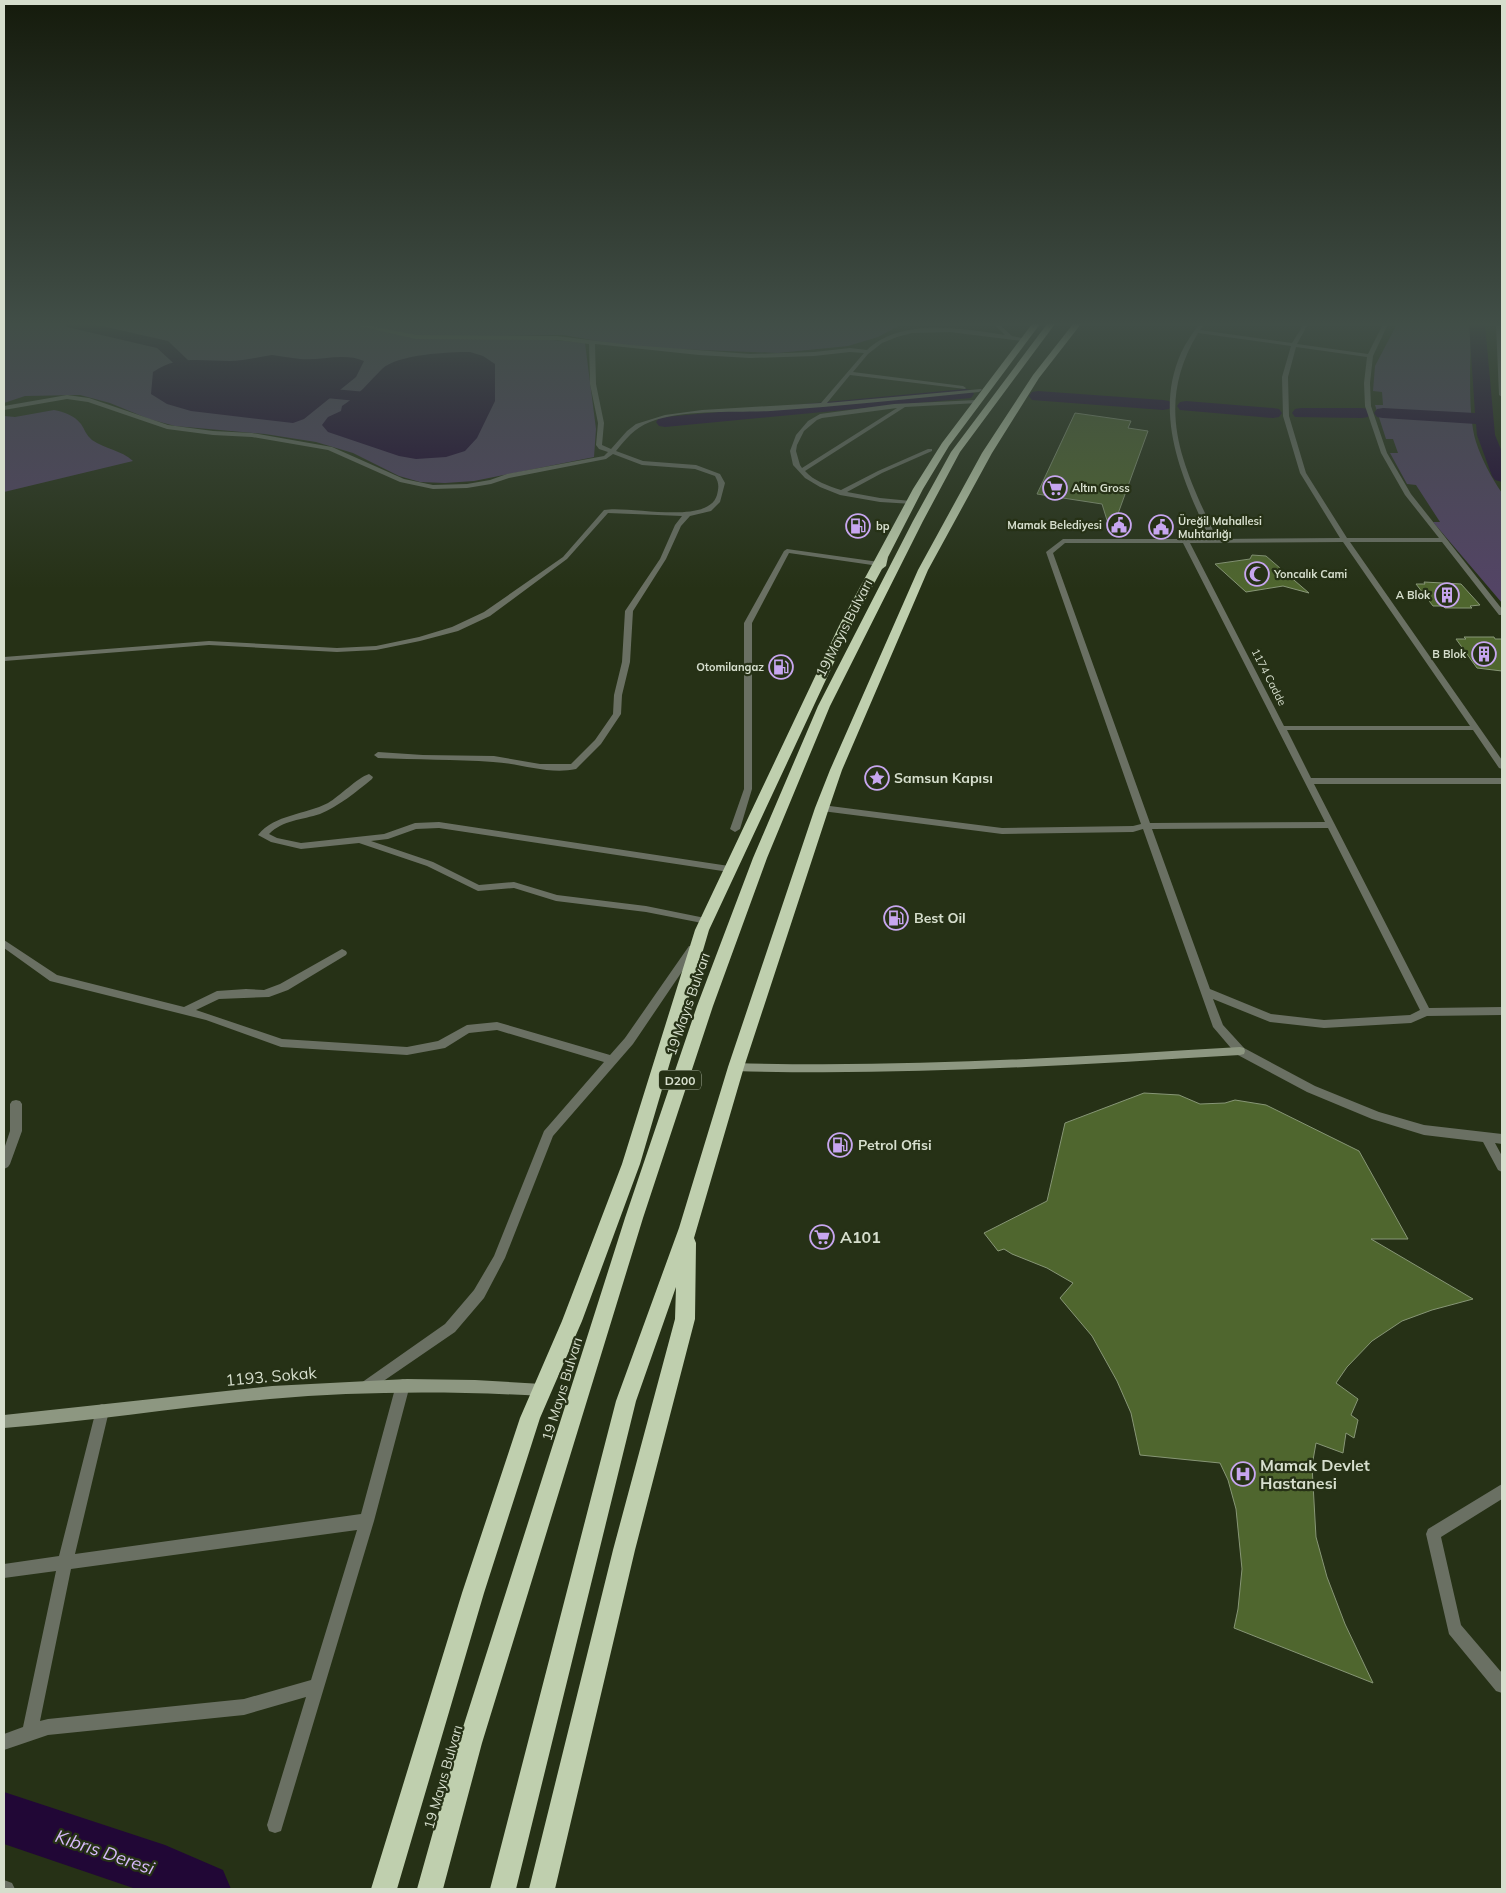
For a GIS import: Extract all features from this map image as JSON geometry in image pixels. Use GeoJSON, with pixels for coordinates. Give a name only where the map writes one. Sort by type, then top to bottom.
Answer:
{"type":"FeatureCollection","features":[{"type":"Feature","properties":{"kind":"highway"},"geometry":{"type":"LineString","coordinates":[[384,1889],[473,1593],[530,1418],[572,1321],[631,1164],[699,939],[729,869],[845,626],[911,503],[945,446],[969,412]]}},
{"type":"Feature","properties":{"kind":"highway","name":"19 Mayıs Bulvarı"},"geometry":{"type":"LineString","coordinates":[[430,1889],[479,1714],[634,1218],[705,1006],[760,858],[824,706],[918,521],[956,452],[981,412]]}},
{"type":"Feature","properties":{"kind":"highway"},"geometry":{"type":"LineString","coordinates":[[503,1889],[626,1401],[688,1228],[736,1067],[822,808],[840,761],[923,570],[987,453],[1013,412]]}},
{"type":"Feature","properties":{"kind":"highway"},"geometry":{"type":"LineString","coordinates":[[867,622],[881,561]]}},
{"type":"Feature","properties":{"kind":"highway"},"geometry":{"type":"LineString","coordinates":[[542,1889],[624,1550],[685,1319],[688,1228]]}},
{"type":"Feature","properties":{"kind":"street"},"geometry":{"type":"LineString","coordinates":[[124,412],[166,427],[213,433],[252,434],[330,448],[402,481],[433,487],[467,486],[491,482],[507,476],[606,457],[638,425],[654,419],[676,415],[712,412]]}},
{"type":"Feature","properties":{"kind":"street"},"geometry":{"type":"LineString","coordinates":[[4,659],[209,643],[337,650],[376,648],[420,639],[455,629],[487,614],[565,558],[606,511],[619,508],[687,515],[707,510],[717,501],[722,483],[718,475],[696,467],[642,463],[612,453],[599,444],[601,422],[599,412]]}},
{"type":"Feature","properties":{"kind":"street"},"geometry":{"type":"LineString","coordinates":[[843,412],[820,416],[811,421],[794,443],[793,455],[801,471],[818,484],[840,493],[911,503]]}},
{"type":"Feature","properties":{"kind":"street"},"geometry":{"type":"LineString","coordinates":[[801,471],[893,412]]}},
{"type":"Feature","properties":{"kind":"street"},"geometry":{"type":"LineString","coordinates":[[1171,412],[1174,446],[1184,476],[1214,540]]}},
{"type":"Feature","properties":{"kind":"street"},"geometry":{"type":"LineString","coordinates":[[1286,412],[1303,473],[1344,539],[1502,766]]}},
{"type":"Feature","properties":{"kind":"street"},"geometry":{"type":"LineString","coordinates":[[1370,412],[1384,453],[1408,495],[1502,613]]}},
{"type":"Feature","properties":{"kind":"street"},"geometry":{"type":"LineString","coordinates":[[840,493],[930,450]]}},
{"type":"Feature","properties":{"kind":"street"},"geometry":{"type":"LineString","coordinates":[[378,755],[494,759],[540,767],[572,767],[598,742],[617,714],[618,695],[626,662],[629,610],[663,559],[678,525],[687,515]]}},
{"type":"Feature","properties":{"kind":"street"},"geometry":{"type":"LineString","coordinates":[[1442,540],[1344,539],[1064,542],[1049,552],[1218,1027],[1240,1051],[1311,1089],[1376,1116],[1424,1130],[1502,1139]]}},
{"type":"Feature","properties":{"kind":"street","name":"1174 Cadde"},"geometry":{"type":"LineString","coordinates":[[1186,541],[1426,1012]]}},
{"type":"Feature","properties":{"kind":"street"},"geometry":{"type":"LineString","coordinates":[[735,830],[748,789],[748,623],[787,551],[881,561]]}},
{"type":"Feature","properties":{"kind":"street"},"geometry":{"type":"LineString","coordinates":[[1282,728],[1476,728]]}},
{"type":"Feature","properties":{"kind":"street"},"geometry":{"type":"LineString","coordinates":[[369,778],[342,799],[316,812],[286,819],[269,828],[263,835],[274,840],[301,846],[385,837],[414,826],[438,825],[729,869]]}},
{"type":"Feature","properties":{"kind":"street"},"geometry":{"type":"LineString","coordinates":[[1308,781],[1502,782]]}},
{"type":"Feature","properties":{"kind":"street"},"geometry":{"type":"LineString","coordinates":[[822,808],[1002,831],[1133,829],[1146,826],[1330,824]]}},
{"type":"Feature","properties":{"kind":"street"},"geometry":{"type":"LineString","coordinates":[[358,840],[430,864],[478,888],[514,885],[556,898],[646,909],[707,921]]}},
{"type":"Feature","properties":{"kind":"street"},"geometry":{"type":"LineString","coordinates":[[366,1387],[450,1328],[479,1294],[499,1258],[548,1134],[629,1041],[699,939]]}},
{"type":"Feature","properties":{"kind":"street"},"geometry":{"type":"LineString","coordinates":[[4,943],[54,978],[208,1016],[281,1043],[407,1051],[441,1045],[467,1029],[497,1026],[612,1060]]}},
{"type":"Feature","properties":{"kind":"street"},"geometry":{"type":"LineString","coordinates":[[186,1011],[217,995],[265,994],[284,987],[342,953]]}},
{"type":"Feature","properties":{"kind":"street"},"geometry":{"type":"LineString","coordinates":[[1205,991],[1270,1018],[1292,1022],[1324,1024],[1411,1019],[1426,1012],[1502,1011]]}},
{"type":"Feature","properties":{"kind":"street"},"geometry":{"type":"LineString","coordinates":[[736,1067],[802,1070],[971,1066],[1240,1051]]}},
{"type":"Feature","properties":{"kind":"street"},"geometry":{"type":"LineString","coordinates":[[4,1164],[16,1131],[16,1104]]}},
{"type":"Feature","properties":{"kind":"street"},"geometry":{"type":"LineString","coordinates":[[1487,1138],[1502,1167]]}},
{"type":"Feature","properties":{"kind":"street"},"geometry":{"type":"LineString","coordinates":[[275,1825],[367,1521],[403,1385]]}},
{"type":"Feature","properties":{"kind":"street","name":"1193. Sokak"},"geometry":{"type":"LineString","coordinates":[[4,1422],[260,1393],[403,1385],[486,1385],[542,1390]]}},
{"type":"Feature","properties":{"kind":"street"},"geometry":{"type":"LineString","coordinates":[[30,1733],[64,1563],[102,1410]]}},
{"type":"Feature","properties":{"kind":"street"},"geometry":{"type":"LineString","coordinates":[[1502,1491],[1433,1534],[1454,1629],[1502,1685]]}},
{"type":"Feature","properties":{"kind":"street"},"geometry":{"type":"LineString","coordinates":[[4,1571],[367,1521]]}},
{"type":"Feature","properties":{"kind":"street"},"geometry":{"type":"LineString","coordinates":[[4,1742],[48,1727],[244,1707],[317,1686]]}},
{"type":"Feature","properties":{"kind":"shaded area"},"geometry":{"type":"Polygon","coordinates":[[[41,412],[65,413],[81,424],[92,440],[123,454],[133,461],[4,492],[4,416],[15,417],[41,412]]]}},
{"type":"Feature","properties":{"kind":"shaded area"},"geometry":{"type":"Polygon","coordinates":[[[133,412],[594,412],[596,429],[594,457],[474,481],[445,483],[420,482],[399,476],[353,453],[316,442],[265,434],[175,426],[133,412]]]}},
{"type":"Feature","properties":{"kind":"shaded area"},"geometry":{"type":"Polygon","coordinates":[[[202,412],[312,412],[304,419],[293,423],[202,412]]]}},
{"type":"Feature","properties":{"kind":"shaded area"},"geometry":{"type":"Polygon","coordinates":[[[338,412],[489,412],[477,438],[465,451],[446,457],[416,459],[399,456],[328,432],[322,425],[328,417],[338,412]]]}},
{"type":"Feature","properties":{"kind":"shaded area"},"geometry":{"type":"Polygon","coordinates":[[[1377,412],[1471,412],[1476,442],[1484,462],[1502,493],[1502,603],[1433,522],[1440,522],[1416,485],[1407,484],[1390,453],[1398,453],[1393,439],[1386,439],[1377,412]]]}},
{"type":"Feature","properties":{"kind":"building"},"geometry":{"type":"Polygon","coordinates":[[[1075,413],[1131,421],[1128,428],[1148,431],[1111,533],[1102,504],[1037,494],[1075,413]]]}},
{"type":"Feature","properties":{"kind":"building","name":"Yoncalık Cami"},"geometry":{"type":"Polygon","coordinates":[[[1252,555],[1266,556],[1309,593],[1283,586],[1246,592],[1215,564],[1250,559],[1252,555]]]}},
{"type":"Feature","properties":{"kind":"building","name":"A Blok"},"geometry":{"type":"Polygon","coordinates":[[[1424,582],[1461,584],[1480,605],[1470,606],[1472,608],[1433,606],[1416,584],[1425,584],[1424,582]]]}},
{"type":"Feature","properties":{"kind":"building","name":"B Blok"},"geometry":{"type":"Polygon","coordinates":[[[1464,637],[1494,637],[1495,639],[1502,639],[1502,671],[1477,668],[1456,639],[1466,639],[1464,637]]]}},
{"type":"Feature","properties":{"kind":"building","name":"Mamak Devlet Hastanesi"},"geometry":{"type":"Polygon","coordinates":[[[1144,1093],[1179,1095],[1200,1104],[1225,1103],[1235,1100],[1266,1105],[1359,1151],[1408,1239],[1371,1239],[1473,1299],[1432,1310],[1402,1321],[1372,1341],[1347,1367],[1336,1383],[1358,1399],[1351,1415],[1358,1420],[1354,1438],[1346,1433],[1343,1453],[1316,1443],[1312,1466],[1316,1537],[1327,1577],[1345,1624],[1373,1683],[1234,1628],[1242,1569],[1236,1509],[1228,1480],[1220,1463],[1140,1455],[1131,1413],[1117,1381],[1092,1336],[1060,1298],[1073,1283],[1047,1268],[1004,1249],[998,1251],[984,1233],[1047,1201],[1065,1123],[1144,1093]]]}},
{"type":"Feature","properties":{"kind":"waterway"},"geometry":{"type":"LineString","coordinates":[[665,422],[768,412]]}},
{"type":"Feature","properties":{"kind":"waterway"},"geometry":{"type":"LineString","coordinates":[[1265,412],[1273,413]]}},
{"type":"Feature","properties":{"kind":"waterway"},"geometry":{"type":"LineString","coordinates":[[1484,412],[1485,419]]}},
{"type":"Feature","properties":{"kind":"waterway"},"geometry":{"type":"LineString","coordinates":[[1301,413],[1362,413]]}},
{"type":"Feature","properties":{"kind":"waterway"},"geometry":{"type":"LineString","coordinates":[[1383,413],[1485,419]]}},
{"type":"Feature","properties":{"kind":"waterway"},"geometry":{"type":"LineString","coordinates":[[1485,419],[1486,435],[1502,476]]}},
{"type":"Feature","properties":{"kind":"waterway","name":"Kıbrıs Deresi"},"geometry":{"type":"LineString","coordinates":[[4,1818],[165,1872],[204,1889]]}},
{"type":"Feature","properties":{"kind":"place","name":"Altın Gross"},"geometry":{"type":"Point","coordinates":[1055,488]}},
{"type":"Feature","properties":{"kind":"place","name":"Mamak Belediyesi"},"geometry":{"type":"Point","coordinates":[1119,525]}},
{"type":"Feature","properties":{"kind":"place","name":"bp"},"geometry":{"type":"Point","coordinates":[858,526]}},
{"type":"Feature","properties":{"kind":"place","name":"Üreğil Mahallesi Muhtarlığı"},"geometry":{"type":"Point","coordinates":[1161,527]}},
{"type":"Feature","properties":{"kind":"place","name":"Yoncalık Cami"},"geometry":{"type":"Point","coordinates":[1257,574]}},
{"type":"Feature","properties":{"kind":"place","name":"A Blok"},"geometry":{"type":"Point","coordinates":[1447,595]}},
{"type":"Feature","properties":{"kind":"place","name":"B Blok"},"geometry":{"type":"Point","coordinates":[1484,654]}},
{"type":"Feature","properties":{"kind":"place","name":"Otomilangaz"},"geometry":{"type":"Point","coordinates":[781,667]}},
{"type":"Feature","properties":{"kind":"place","name":"Samsun Kapısı"},"geometry":{"type":"Point","coordinates":[877,778]}},
{"type":"Feature","properties":{"kind":"place","name":"Best Oil"},"geometry":{"type":"Point","coordinates":[896,918]}},
{"type":"Feature","properties":{"kind":"place","name":"Petrol Ofisi"},"geometry":{"type":"Point","coordinates":[840,1145]}},
{"type":"Feature","properties":{"kind":"place","name":"A101"},"geometry":{"type":"Point","coordinates":[822,1237]}},
{"type":"Feature","properties":{"kind":"place","name":"Mamak Devlet Hastanesi"},"geometry":{"type":"Point","coordinates":[1243,1474]}}]}
